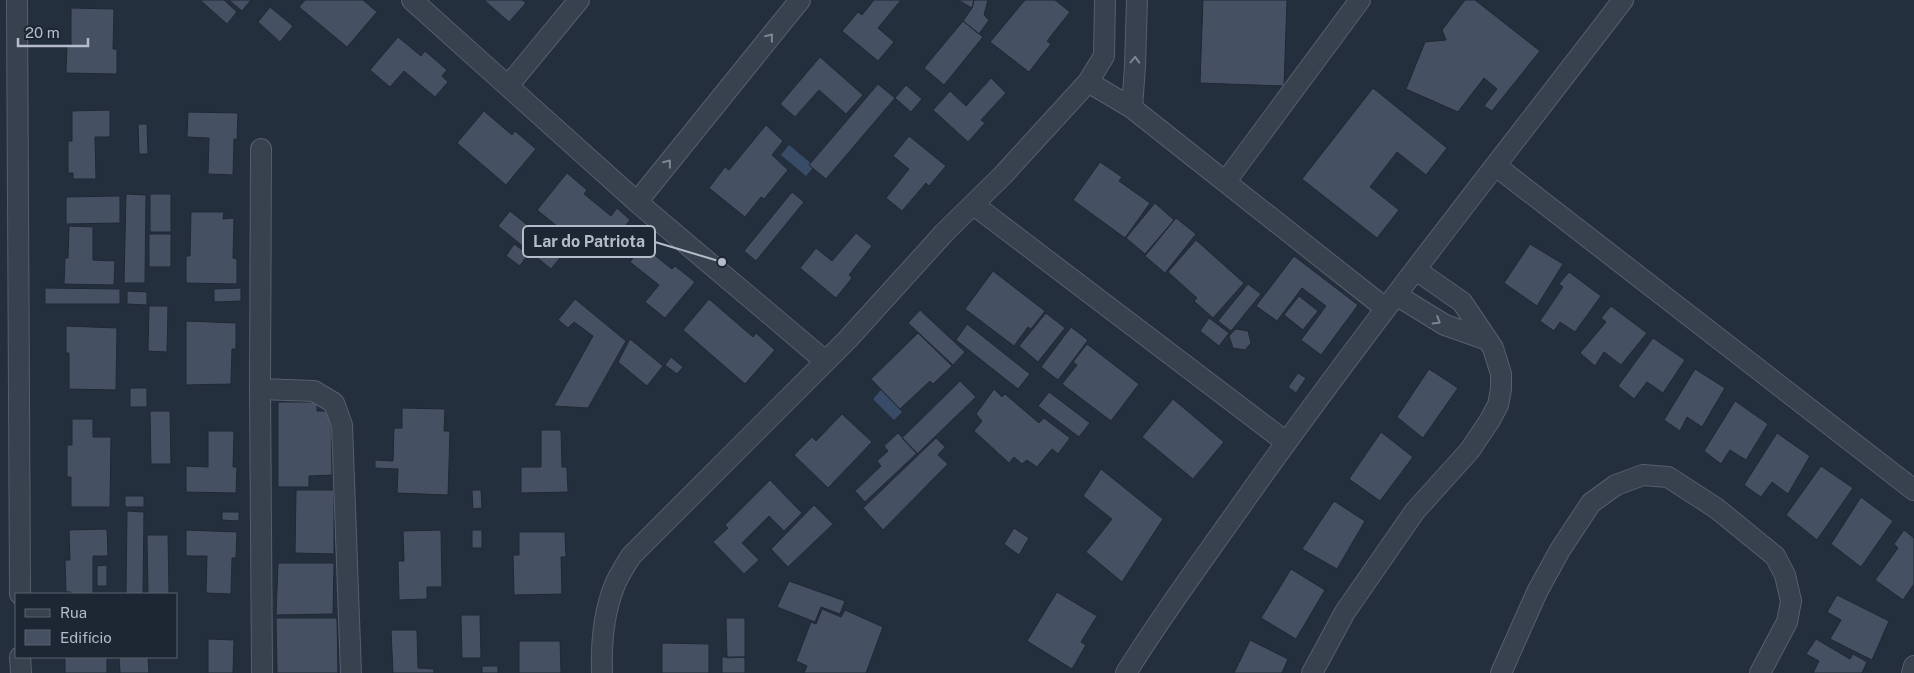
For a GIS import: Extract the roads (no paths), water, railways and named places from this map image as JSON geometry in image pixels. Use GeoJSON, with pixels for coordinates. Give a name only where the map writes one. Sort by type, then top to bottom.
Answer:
{"type":"FeatureCollection","features":[{"type":"Feature","properties":{"kind":"street"},"geometry":{"type":"LineString","coordinates":[[17,0],[20,593]]}},
{"type":"Feature","properties":{"kind":"street"},"geometry":{"type":"LineString","coordinates":[[412,0],[637,202],[825,361]]}},
{"type":"Feature","properties":{"kind":"street"},"geometry":{"type":"LineString","coordinates":[[508,86],[579,0]]}},
{"type":"Feature","properties":{"kind":"street"},"geometry":{"type":"LineString","coordinates":[[637,202],[800,0]]}},
{"type":"Feature","properties":{"kind":"street"},"geometry":{"type":"LineString","coordinates":[[602,673],[601,651],[605,617],[614,586],[631,556],[848,339],[944,233],[974,205],[1088,82],[1104,56],[1105,0]]}},
{"type":"Feature","properties":{"kind":"street"},"geometry":{"type":"LineString","coordinates":[[1132,108],[1137,0]]}},
{"type":"Feature","properties":{"kind":"street"},"geometry":{"type":"LineString","coordinates":[[1226,181],[1360,0]]}},
{"type":"Feature","properties":{"kind":"street"},"geometry":{"type":"LineString","coordinates":[[1126,673],[1150,635],[1286,442],[1391,301],[1623,0]]}},
{"type":"Feature","properties":{"kind":"street"},"geometry":{"type":"LineString","coordinates":[[1088,82],[1132,108],[1226,181],[1391,301],[1445,326],[1486,339]]}},
{"type":"Feature","properties":{"kind":"street"},"geometry":{"type":"LineString","coordinates":[[261,149],[262,673]]}},
{"type":"Feature","properties":{"kind":"street"},"geometry":{"type":"LineString","coordinates":[[1496,166],[1914,490]]}},
{"type":"Feature","properties":{"kind":"street"},"geometry":{"type":"LineString","coordinates":[[974,205],[1286,442]]}},
{"type":"Feature","properties":{"kind":"street"},"geometry":{"type":"LineString","coordinates":[[1312,673],[1345,612],[1415,511],[1470,450],[1498,405],[1501,374],[1493,348],[1462,302],[1416,270]]}},
{"type":"Feature","properties":{"kind":"street"},"geometry":{"type":"LineString","coordinates":[[260,389],[314,390],[334,403],[342,425],[350,673]]}},
{"type":"Feature","properties":{"kind":"street"},"geometry":{"type":"LineString","coordinates":[[1501,673],[1537,592],[1560,550],[1592,503],[1616,485],[1644,476],[1668,477],[1716,508],[1775,556],[1785,575],[1791,602],[1787,622],[1760,673]]}},
{"type":"Feature","properties":{"kind":"street"},"geometry":{"type":"LineString","coordinates":[[20,658],[21,673]]}},
{"type":"Feature","properties":{"kind":"street"},"geometry":{"type":"LineString","coordinates":[[1912,673],[1914,666]]}},
{"type":"Feature","properties":{"kind":"water"},"geometry":{"type":"Polygon","coordinates":[[[789,145],[814,166],[806,176],[781,155],[789,145]]]}},
{"type":"Feature","properties":{"kind":"water"},"geometry":{"type":"Polygon","coordinates":[[[881,390],[902,412],[894,420],[873,399],[881,390]]]}},
{"type":"Feature","properties":{"kind":"place","name":"Lar do Patriota"},"geometry":{"type":"Point","coordinates":[722,262]}}]}
